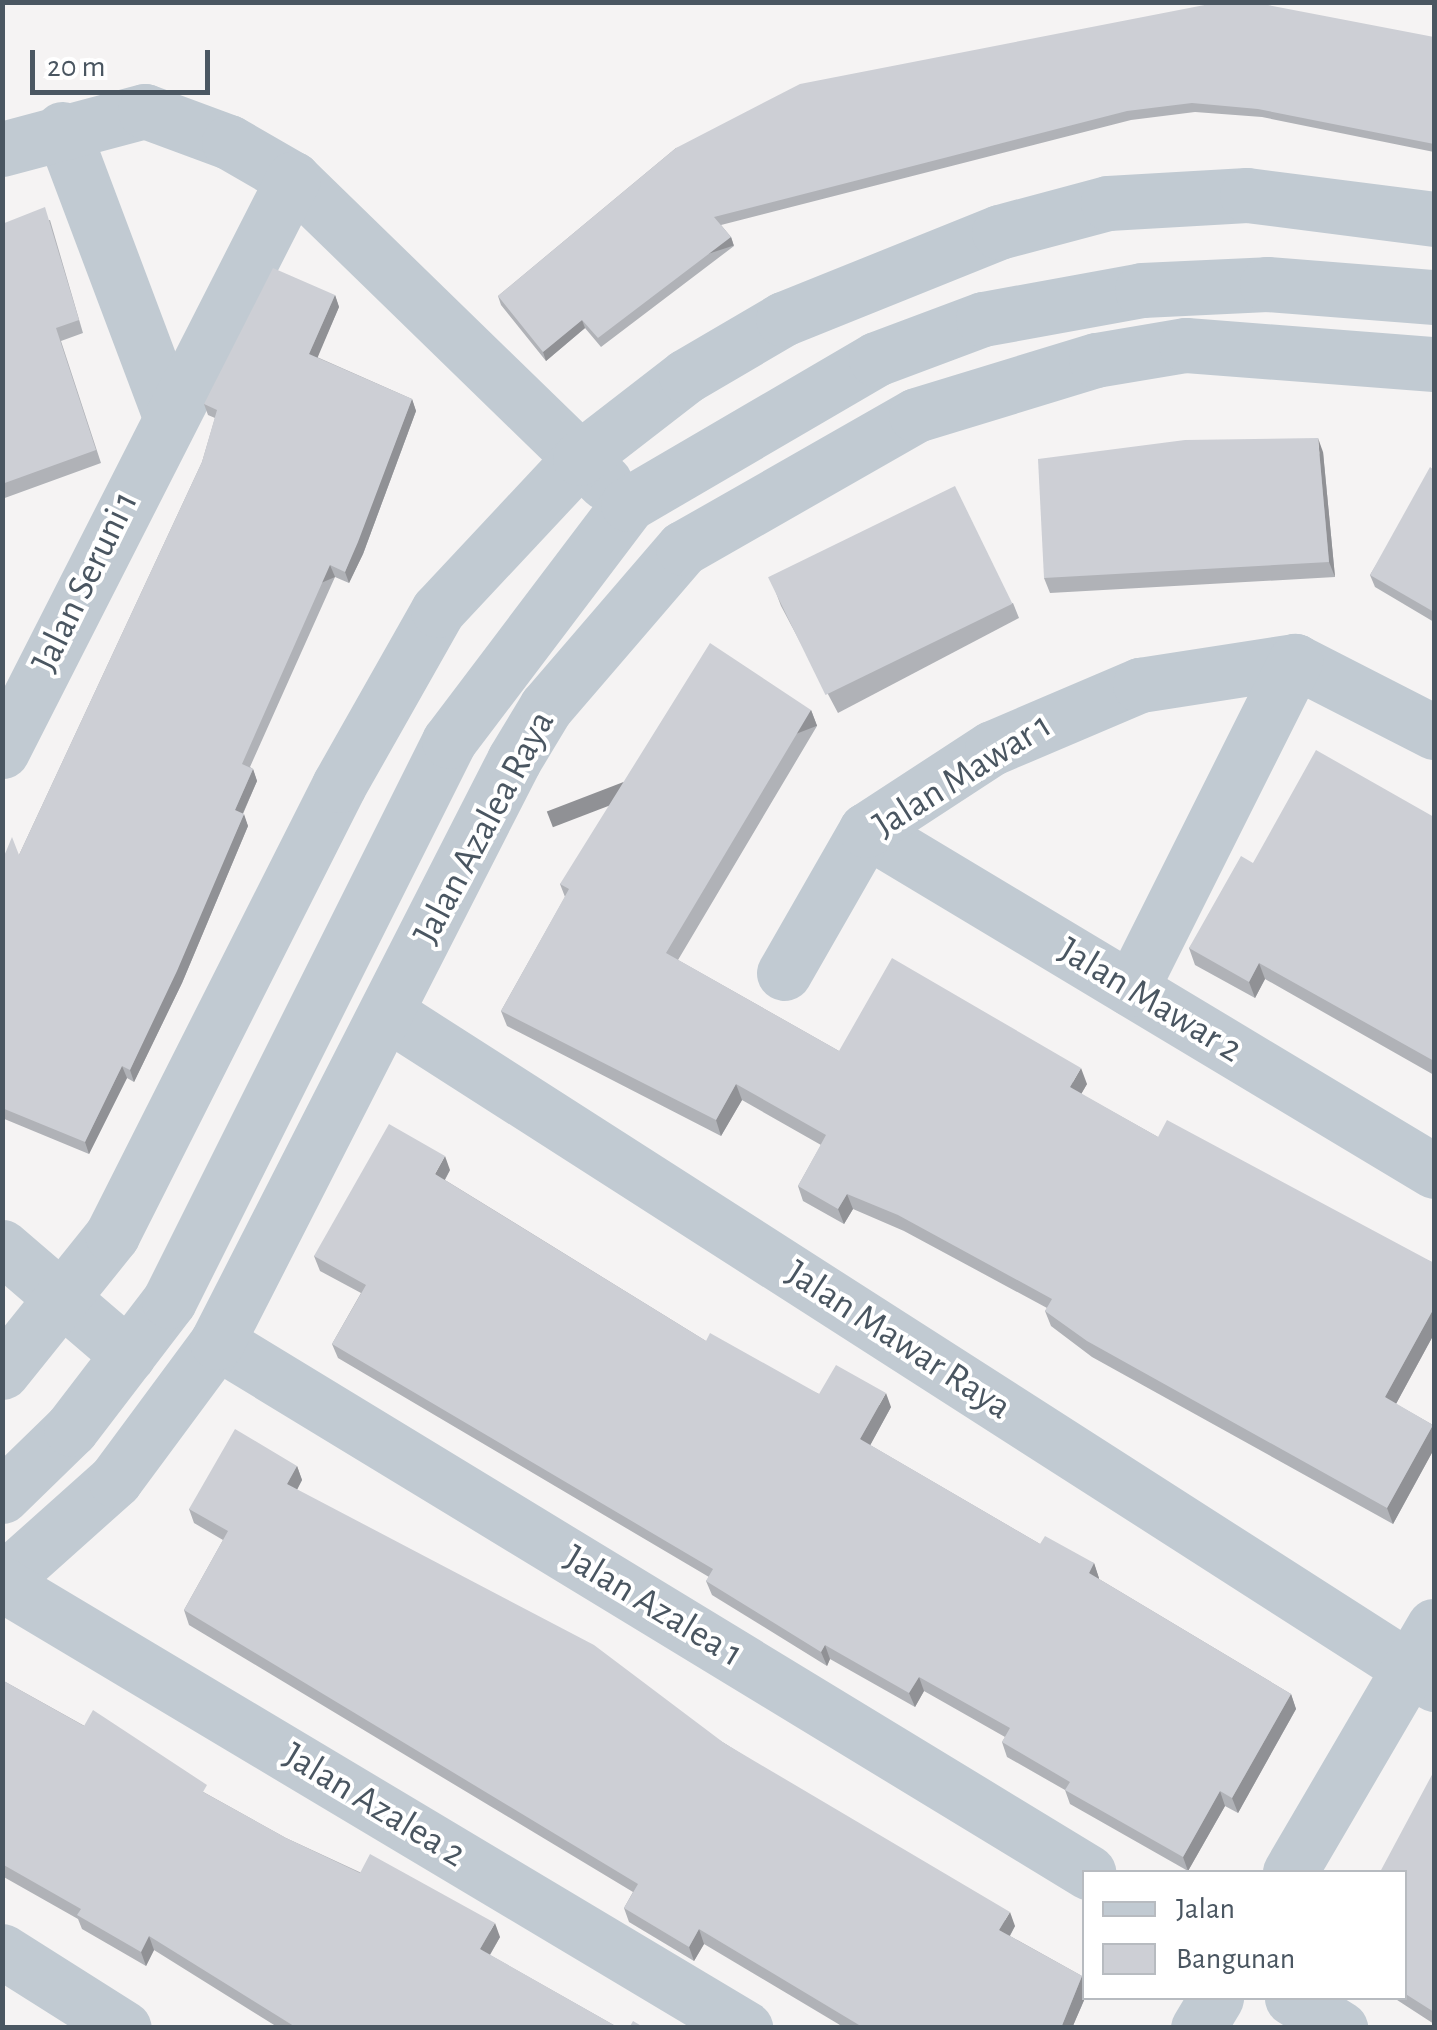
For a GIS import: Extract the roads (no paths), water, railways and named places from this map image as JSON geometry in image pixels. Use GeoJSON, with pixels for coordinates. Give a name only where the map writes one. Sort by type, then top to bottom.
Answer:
{"type":"FeatureCollection","features":[{"type":"Feature","properties":{"kind":"street"},"geometry":{"type":"LineString","coordinates":[[2,148],[62,129],[144,112],[191,122],[293,180],[628,504],[683,548]]}},
{"type":"Feature","properties":{"kind":"street"},"geometry":{"type":"LineString","coordinates":[[62,129],[169,413]]}},
{"type":"Feature","properties":{"kind":"street","name":"Jalan Seruni 1"},"geometry":{"type":"LineString","coordinates":[[7,720],[293,180]]}},
{"type":"Feature","properties":{"kind":"street"},"geometry":{"type":"LineString","coordinates":[[2,1372],[66,1302],[157,1154],[338,786],[438,610],[580,458],[686,376],[784,318],[999,232],[1108,202],[1247,195],[1434,218]]}},
{"type":"Feature","properties":{"kind":"street","name":"Jalan Azalea Raya"},"geometry":{"type":"LineString","coordinates":[[2,1496],[128,1356],[169,1301],[450,741],[628,504],[876,359],[983,319],[1178,288],[1267,284],[1434,297]]}},
{"type":"Feature","properties":{"kind":"street","name":"Jalan Azalea Raya"},"geometry":{"type":"LineString","coordinates":[[2,1582],[115,1480],[218,1342],[546,707],[683,548],[916,415],[1079,365],[1186,345],[1434,364]]}},
{"type":"Feature","properties":{"kind":"street"},"geometry":{"type":"LineString","coordinates":[[1130,989],[1295,661],[1434,732]]}},
{"type":"Feature","properties":{"kind":"street","name":"Jalan Mawar 1"},"geometry":{"type":"LineString","coordinates":[[784,972],[866,830],[1062,713],[1140,684],[1295,661]]}},
{"type":"Feature","properties":{"kind":"street","name":"Jalan Mawar 2"},"geometry":{"type":"LineString","coordinates":[[866,830],[1434,1171]]}},
{"type":"Feature","properties":{"kind":"street","name":"Jalan Mawar Raya"},"geometry":{"type":"LineString","coordinates":[[387,1013],[1426,1659]]}},
{"type":"Feature","properties":{"kind":"street"},"geometry":{"type":"LineString","coordinates":[[2,1246],[128,1356]]}},
{"type":"Feature","properties":{"kind":"street","name":"Jalan Azalea 1"},"geometry":{"type":"LineString","coordinates":[[218,1342],[1085,1870]]}},
{"type":"Feature","properties":{"kind":"street","name":"Jalan Azalea 2"},"geometry":{"type":"LineString","coordinates":[[2,1582],[745,2028]]}},
{"type":"Feature","properties":{"kind":"street"},"geometry":{"type":"LineString","coordinates":[[1291,1870],[1426,1659]]}},
{"type":"Feature","properties":{"kind":"street"},"geometry":{"type":"LineString","coordinates":[[2,1950],[94,2019]]}},
{"type":"Feature","properties":{"kind":"street"},"geometry":{"type":"LineString","coordinates":[[1198,2028],[1215,2000]]}},
{"type":"Feature","properties":{"kind":"street"},"geometry":{"type":"LineString","coordinates":[[1295,2000],[1340,2028]]}}]}
